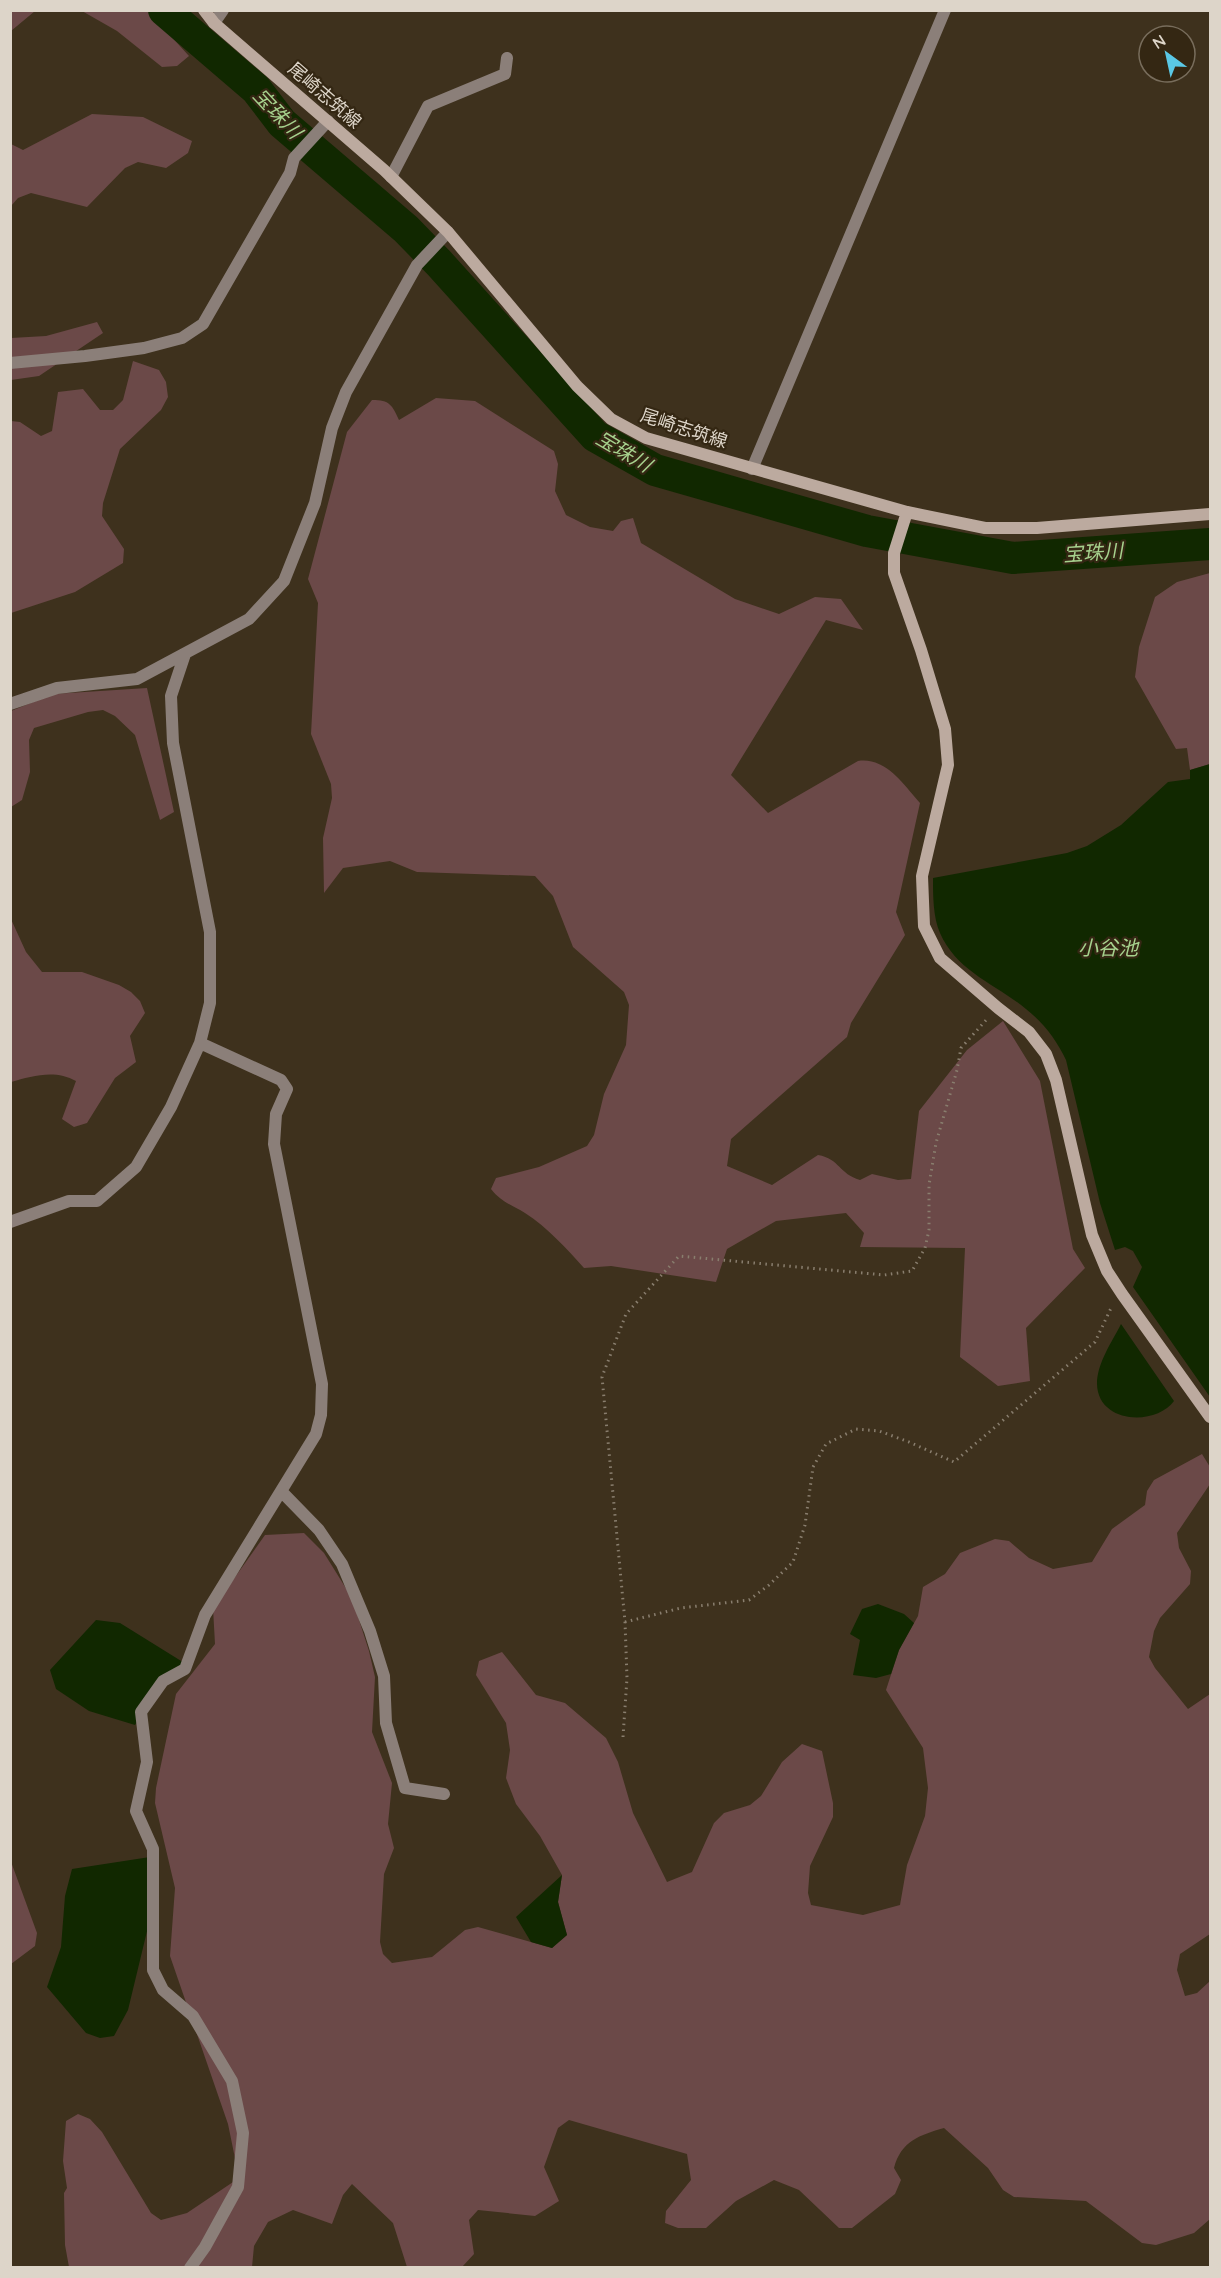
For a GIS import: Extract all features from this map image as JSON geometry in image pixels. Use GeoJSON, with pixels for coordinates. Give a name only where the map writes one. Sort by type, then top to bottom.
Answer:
{"type":"FeatureCollection","features":[{"type":"Feature","properties":{"kind":"main road","name":"尾崎志筑線"},"geometry":{"type":"LineString","coordinates":[[204,10],[214,23],[392,177],[555,361],[611,419],[646,438],[906,517],[985,528],[1037,528],[1210,514]]}},
{"type":"Feature","properties":{"kind":"main road"},"geometry":{"type":"LineString","coordinates":[[906,517],[894,553],[894,573],[945,729],[948,765],[922,876],[924,926],[940,958],[1029,1032],[1046,1054],[1056,1080],[1092,1235],[1107,1270],[1210,1417]]}},
{"type":"Feature","properties":{"kind":"street"},"geometry":{"type":"LineString","coordinates":[[214,23],[223,10]]}},
{"type":"Feature","properties":{"kind":"street"},"geometry":{"type":"LineString","coordinates":[[752,469],[945,10]]}},
{"type":"Feature","properties":{"kind":"street"},"geometry":{"type":"LineString","coordinates":[[392,177],[428,106],[505,74],[507,58]]}},
{"type":"Feature","properties":{"kind":"street"},"geometry":{"type":"LineString","coordinates":[[10,363],[144,348],[182,338],[203,324],[290,173],[294,158],[328,121]]}},
{"type":"Feature","properties":{"kind":"street"},"geometry":{"type":"LineString","coordinates":[[10,704],[57,688],[137,679],[249,619],[284,581],[315,503],[332,428],[346,392],[417,265],[444,237]]}},
{"type":"Feature","properties":{"kind":"street"},"geometry":{"type":"LineString","coordinates":[[10,1222],[69,1201],[97,1201],[136,1167],[171,1107],[200,1043],[210,1002],[210,932],[173,743],[171,696],[185,654]]}},
{"type":"Feature","properties":{"kind":"street"},"geometry":{"type":"LineString","coordinates":[[190,2268],[205,2247],[238,2187],[243,2133],[232,2080],[193,2016],[163,1990],[153,1970],[153,1849],[136,1811],[147,1762],[141,1712],[163,1681],[185,1669],[205,1615],[316,1434],[321,1415],[322,1384],[274,1144],[276,1114],[287,1089],[281,1080],[200,1043]]}},
{"type":"Feature","properties":{"kind":"street"},"geometry":{"type":"LineString","coordinates":[[281,1491],[319,1530],[342,1564],[350,1583],[370,1631],[384,1676],[386,1723],[405,1788],[444,1794]]}},
{"type":"Feature","properties":{"kind":"path"},"geometry":{"type":"LineString","coordinates":[[623,1737],[627,1678],[625,1622],[602,1377],[627,1314],[679,1256],[884,1275],[912,1271],[925,1248],[929,1230],[929,1185],[936,1143],[957,1071],[961,1048],[998,1008]]}},
{"type":"Feature","properties":{"kind":"path"},"geometry":{"type":"LineString","coordinates":[[625,1622],[681,1608],[749,1600],[768,1586],[793,1562],[805,1525],[813,1467],[826,1444],[856,1429],[879,1431],[954,1462],[1095,1342],[1112,1307],[1122,1294]]}},
{"type":"Feature","properties":{"kind":"shaded area"},"geometry":{"type":"Polygon","coordinates":[[[11,10],[35,10],[35,11],[11,31],[11,10]]]}},
{"type":"Feature","properties":{"kind":"shaded area"},"geometry":{"type":"Polygon","coordinates":[[[82,11],[148,11],[189,56],[177,66],[162,67],[117,31],[82,11]]]}},
{"type":"Feature","properties":{"kind":"shaded area"},"geometry":{"type":"Polygon","coordinates":[[[92,114],[143,117],[192,141],[188,153],[166,168],[138,162],[125,168],[87,207],[31,193],[18,198],[11,206],[11,144],[23,150],[92,114]]]}},
{"type":"Feature","properties":{"kind":"shaded area"},"geometry":{"type":"Polygon","coordinates":[[[97,322],[103,333],[39,376],[11,380],[11,338],[46,336],[97,322]]]}},
{"type":"Feature","properties":{"kind":"shaded area"},"geometry":{"type":"Polygon","coordinates":[[[133,361],[159,370],[166,382],[168,397],[161,410],[120,449],[103,503],[102,516],[124,549],[123,563],[75,592],[11,613],[11,421],[20,422],[41,436],[52,431],[58,392],[83,389],[100,410],[113,410],[123,400],[133,361]]]}},
{"type":"Feature","properties":{"kind":"shaded area"},"geometry":{"type":"Polygon","coordinates":[[[436,398],[475,401],[554,451],[558,464],[555,491],[566,515],[590,527],[613,531],[621,521],[633,518],[641,543],[735,599],[779,614],[815,597],[841,599],[863,630],[826,620],[731,775],[768,813],[858,761],[877,763],[893,773],[920,803],[896,912],[905,935],[851,1023],[847,1037],[731,1139],[727,1166],[772,1185],[818,1155],[831,1160],[848,1174],[860,1180],[872,1174],[898,1180],[911,1179],[919,1111],[967,1050],[1003,1021],[1040,1081],[1073,1249],[1085,1268],[1026,1328],[1030,1381],[998,1386],[960,1357],[965,1248],[860,1247],[864,1233],[846,1213],[776,1221],[727,1249],[716,1282],[611,1266],[584,1268],[541,1225],[503,1200],[491,1189],[496,1178],[539,1167],[587,1146],[594,1135],[604,1094],[626,1045],[629,1005],[624,992],[573,947],[553,896],[535,876],[417,872],[390,861],[343,868],[324,893],[323,838],[332,798],[331,784],[311,734],[318,603],[308,579],[347,432],[372,400],[390,404],[399,420],[436,398]]]}},
{"type":"Feature","properties":{"kind":"shaded area"},"geometry":{"type":"Polygon","coordinates":[[[1210,573],[1210,764],[1190,770],[1187,748],[1176,749],[1135,677],[1139,647],[1155,597],[1177,582],[1210,573]]]}},
{"type":"Feature","properties":{"kind":"shaded area"},"geometry":{"type":"Polygon","coordinates":[[[147,688],[174,812],[160,820],[135,735],[115,716],[103,710],[88,712],[34,728],[29,740],[30,772],[22,800],[11,807],[11,711],[53,694],[147,688]]]}},
{"type":"Feature","properties":{"kind":"shaded area"},"geometry":{"type":"Polygon","coordinates":[[[10,917],[26,952],[42,972],[82,972],[119,985],[140,1001],[145,1013],[130,1036],[136,1062],[115,1078],[87,1123],[74,1127],[62,1119],[76,1081],[52,1074],[11,1082],[10,917]]]}},
{"type":"Feature","properties":{"kind":"shaded area"},"geometry":{"type":"Polygon","coordinates":[[[1202,1454],[1210,1467],[1210,1484],[1177,1533],[1179,1548],[1191,1571],[1190,1584],[1160,1618],[1154,1631],[1149,1657],[1155,1668],[1188,1709],[1210,1694],[1210,1934],[1180,1954],[1177,1970],[1185,1996],[1197,1993],[1210,1981],[1210,2219],[1194,2233],[1156,2245],[1142,2243],[1086,2201],[1014,2197],[1003,2190],[988,2168],[944,2128],[919,2137],[901,2151],[894,2168],[901,2180],[895,2194],[852,2228],[839,2228],[799,2190],[774,2180],[736,2201],[706,2228],[678,2228],[665,2223],[666,2211],[691,2180],[687,2154],[569,2120],[558,2128],[544,2167],[559,2201],[535,2216],[478,2210],[469,2220],[474,2254],[462,2267],[407,2267],[393,2223],[352,2184],[343,2195],[332,2224],[293,2210],[268,2222],[254,2246],[252,2267],[69,2267],[65,2245],[64,2193],[67,2188],[63,2161],[66,2121],[78,2114],[90,2119],[102,2132],[151,2213],[161,2220],[187,2213],[239,2178],[228,2124],[170,1956],[175,1888],[155,1803],[156,1788],[176,1694],[215,1644],[213,1608],[265,1535],[304,1533],[324,1553],[352,1598],[369,1651],[375,1677],[372,1732],[392,1783],[388,1824],[394,1848],[384,1874],[380,1942],[383,1954],[392,1963],[432,1957],[465,1930],[478,1927],[552,1948],[567,1935],[558,1902],[562,1875],[540,1836],[516,1804],[506,1778],[510,1750],[506,1723],[476,1675],[479,1661],[502,1652],[536,1695],[565,1703],[606,1738],[618,1762],[633,1813],[667,1882],[692,1872],[714,1823],[724,1813],[750,1805],[761,1796],[782,1762],[802,1744],[822,1751],[833,1803],[833,1817],[810,1866],[808,1893],[811,1905],[863,1915],[900,1905],[907,1865],[925,1816],[928,1788],[923,1748],[886,1690],[899,1650],[918,1616],[923,1587],[945,1574],[960,1553],[995,1539],[1009,1541],[1029,1558],[1053,1569],[1092,1562],[1112,1529],[1145,1505],[1147,1491],[1154,1480],[1202,1454]]]}},
{"type":"Feature","properties":{"kind":"shaded area"},"geometry":{"type":"Polygon","coordinates":[[[10,1859],[37,1933],[35,1946],[11,1964],[10,1859]]]}},
{"type":"Feature","properties":{"kind":"water","name":"小谷池"},"geometry":{"type":"Polygon","coordinates":[[[1210,764],[1210,1397],[1133,1287],[1142,1267],[1133,1251],[1125,1247],[1115,1250],[1100,1203],[1066,1060],[1049,1033],[1033,1014],[967,968],[947,946],[936,920],[933,878],[1067,853],[1087,846],[1121,825],[1168,782],[1190,779],[1190,770],[1210,764]]]}},
{"type":"Feature","properties":{"kind":"water"},"geometry":{"type":"Polygon","coordinates":[[[1121,1324],[1174,1401],[1155,1415],[1129,1417],[1117,1414],[1107,1407],[1100,1397],[1097,1384],[1099,1368],[1121,1324]]]}},
{"type":"Feature","properties":{"kind":"water"},"geometry":{"type":"Polygon","coordinates":[[[878,1604],[904,1614],[914,1623],[899,1650],[891,1674],[876,1678],[853,1675],[860,1640],[850,1634],[862,1609],[878,1604]]]}},
{"type":"Feature","properties":{"kind":"water"},"geometry":{"type":"Polygon","coordinates":[[[96,1620],[120,1623],[186,1664],[162,1679],[135,1725],[89,1711],[56,1689],[50,1670],[96,1620]]]}},
{"type":"Feature","properties":{"kind":"water"},"geometry":{"type":"Polygon","coordinates":[[[150,1857],[148,1927],[128,2010],[114,2036],[100,2038],[86,2033],[47,1987],[61,1947],[65,1896],[72,1869],[150,1857]]]}},
{"type":"Feature","properties":{"kind":"water"},"geometry":{"type":"Polygon","coordinates":[[[562,1875],[558,1902],[567,1935],[552,1948],[531,1942],[516,1917],[562,1875]]]}},
{"type":"Feature","properties":{"kind":"waterway","name":"宝珠川"},"geometry":{"type":"LineString","coordinates":[[164,10],[256,89],[282,123],[406,229],[595,436],[655,470],[867,531],[1013,558],[1210,544]]}}]}
